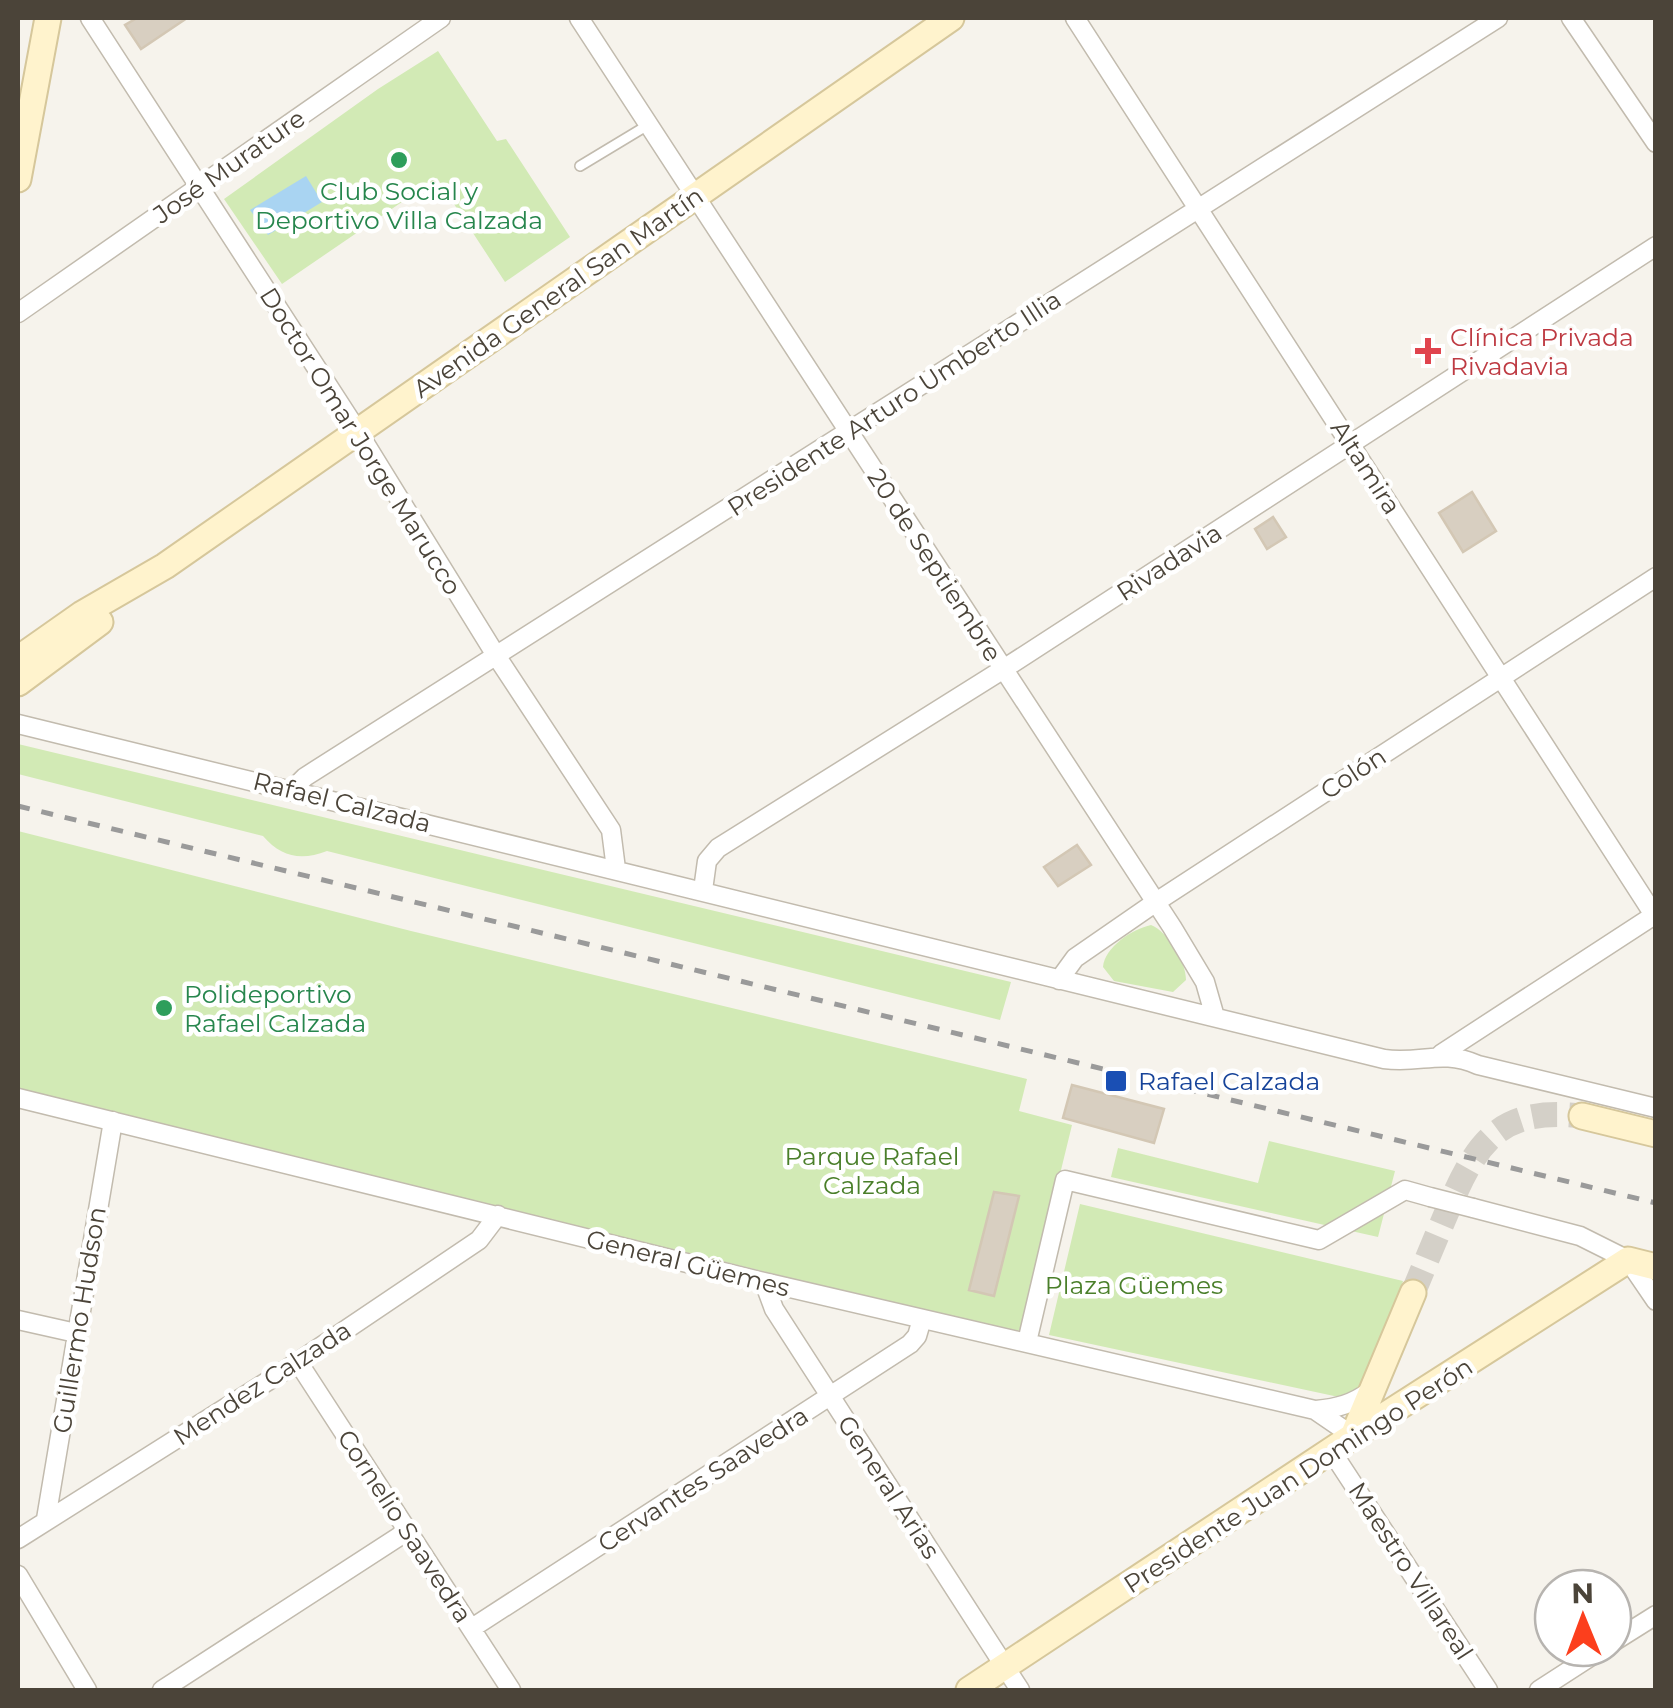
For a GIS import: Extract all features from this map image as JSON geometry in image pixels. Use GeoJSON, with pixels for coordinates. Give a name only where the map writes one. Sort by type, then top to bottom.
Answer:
{"type":"FeatureCollection","features":[{"type":"Feature","properties":{"kind":"main road"},"geometry":{"type":"LineString","coordinates":[[18,179],[48,18]]}},
{"type":"Feature","properties":{"kind":"main road","name":"Avenida General San Martín"},"geometry":{"type":"LineString","coordinates":[[18,659],[82,614],[165,566],[951,18]]}},
{"type":"Feature","properties":{"kind":"main road","name":"Avenida General San Martín"},"geometry":{"type":"LineString","coordinates":[[18,683],[100,622],[165,566]]}},
{"type":"Feature","properties":{"kind":"main road"},"geometry":{"type":"LineString","coordinates":[[1582,1116],[1656,1134]]}},
{"type":"Feature","properties":{"kind":"main road"},"geometry":{"type":"LineString","coordinates":[[1628,1260],[1656,1267]]}},
{"type":"Feature","properties":{"kind":"main road","name":"Presidente Juan Domingo Perón"},"geometry":{"type":"LineString","coordinates":[[969,1690],[1628,1260]]}},
{"type":"Feature","properties":{"kind":"main road"},"geometry":{"type":"LineString","coordinates":[[1354,1436],[1413,1293]]}},
{"type":"Feature","properties":{"kind":"street","name":"Doctor Omar Jorge Marucco"},"geometry":{"type":"LineString","coordinates":[[90,18],[611,830],[616,869]]}},
{"type":"Feature","properties":{"kind":"street","name":"José Murature"},"geometry":{"type":"LineString","coordinates":[[18,313],[441,18]]}},
{"type":"Feature","properties":{"kind":"street","name":"20 de Septiembre"},"geometry":{"type":"LineString","coordinates":[[578,18],[1156,902],[1206,982],[1215,1017]]}},
{"type":"Feature","properties":{"kind":"street","name":"Altamira"},"geometry":{"type":"LineString","coordinates":[[1074,18],[1655,915]]}},
{"type":"Feature","properties":{"kind":"street","name":"Presidente Arturo Umberto Illia"},"geometry":{"type":"LineString","coordinates":[[292,790],[305,777],[498,658],[1498,18]]}},
{"type":"Feature","properties":{"kind":"street"},"geometry":{"type":"LineString","coordinates":[[1572,18],[1656,143]]}},
{"type":"Feature","properties":{"kind":"street","name":"Rivadavia"},"geometry":{"type":"LineString","coordinates":[[703,890],[707,861],[718,848],[1002,670],[1656,246]]}},
{"type":"Feature","properties":{"kind":"street","name":"Colón"},"geometry":{"type":"LineString","coordinates":[[1059,980],[1074,958],[1156,902],[1656,577]]}},
{"type":"Feature","properties":{"kind":"street","name":"Rafael Calzada"},"geometry":{"type":"LineString","coordinates":[[18,724],[1384,1060],[1406,1062],[1441,1054],[1656,1108]]}},
{"type":"Feature","properties":{"kind":"street"},"geometry":{"type":"LineString","coordinates":[[1441,1054],[1655,915]]}},
{"type":"Feature","properties":{"kind":"street","name":"General Güemes"},"geometry":{"type":"LineString","coordinates":[[18,1098],[764,1282],[1316,1410],[1354,1436]]}},
{"type":"Feature","properties":{"kind":"street","name":"Guillermo Hudson"},"geometry":{"type":"LineString","coordinates":[[46,1519],[113,1121]]}},
{"type":"Feature","properties":{"kind":"street"},"geometry":{"type":"LineString","coordinates":[[1027,1342],[1066,1180],[1319,1240],[1404,1190],[1580,1236],[1628,1260],[1656,1301]]}},
{"type":"Feature","properties":{"kind":"street","name":"Mendez Calzada"},"geometry":{"type":"LineString","coordinates":[[18,1539],[298,1362],[479,1240],[498,1215]]}},
{"type":"Feature","properties":{"kind":"street","name":"General Arias"},"geometry":{"type":"LineString","coordinates":[[764,1282],[774,1309],[1020,1690]]}},
{"type":"Feature","properties":{"kind":"street","name":"Cervantes Saavedra"},"geometry":{"type":"LineString","coordinates":[[472,1628],[910,1344],[922,1319]]}},
{"type":"Feature","properties":{"kind":"street"},"geometry":{"type":"LineString","coordinates":[[18,1320],[76,1333]]}},
{"type":"Feature","properties":{"kind":"street","name":"Cornelio Saavedra"},"geometry":{"type":"LineString","coordinates":[[298,1362],[511,1690]]}},
{"type":"Feature","properties":{"kind":"street"},"geometry":{"type":"LineString","coordinates":[[1316,1410],[1348,1404],[1374,1388]]}},
{"type":"Feature","properties":{"kind":"street","name":"Maestro Villareal"},"geometry":{"type":"LineString","coordinates":[[1332,1452],[1488,1690]]}},
{"type":"Feature","properties":{"kind":"street"},"geometry":{"type":"LineString","coordinates":[[162,1690],[406,1532]]}},
{"type":"Feature","properties":{"kind":"street"},"geometry":{"type":"LineString","coordinates":[[18,1576],[87,1690]]}},
{"type":"Feature","properties":{"kind":"street"},"geometry":{"type":"LineString","coordinates":[[1633,1629],[1656,1615]]}},
{"type":"Feature","properties":{"kind":"street"},"geometry":{"type":"LineString","coordinates":[[1539,1690],[1573,1668]]}},
{"type":"Feature","properties":{"kind":"lane"},"geometry":{"type":"LineString","coordinates":[[580,166],[648,125]]}},
{"type":"Feature","properties":{"kind":"green space","name":"Club Social y Deportivo Villa Calzada"},"geometry":{"type":"Polygon","coordinates":[[[438,51],[497,141],[506,139],[570,237],[505,282],[437,178],[282,284],[224,199],[438,51]]]}},
{"type":"Feature","properties":{"kind":"green space"},"geometry":{"type":"Polygon","coordinates":[[[18,744],[1011,982],[1000,1020],[327,851],[292,855],[277,849],[263,836],[18,774],[18,744]]]}},
{"type":"Feature","properties":{"kind":"green space","name":"Parque Rafael Calzada"},"geometry":{"type":"Polygon","coordinates":[[[18,831],[411,931],[1027,1079],[1019,1111],[1072,1125],[1022,1330],[1011,1332],[18,1089],[18,831]]]}},
{"type":"Feature","properties":{"kind":"green space"},"geometry":{"type":"Polygon","coordinates":[[[1151,925],[1170,940],[1183,964],[1186,980],[1173,992],[1114,981],[1103,967],[1121,940],[1151,925]]]}},
{"type":"Feature","properties":{"kind":"green space"},"geometry":{"type":"Polygon","coordinates":[[[1269,1141],[1395,1171],[1378,1237],[1111,1177],[1118,1148],[1258,1183],[1269,1141]]]}},
{"type":"Feature","properties":{"kind":"green space","name":"Plaza Güemes"},"geometry":{"type":"Polygon","coordinates":[[[1080,1204],[1403,1281],[1362,1402],[1049,1335],[1080,1204]]]}},
{"type":"Feature","properties":{"kind":"water"},"geometry":{"type":"Polygon","coordinates":[[[306,176],[322,202],[268,235],[250,210],[306,176]]]}},
{"type":"Feature","properties":{"kind":"building"},"geometry":{"type":"Polygon","coordinates":[[[137,18],[187,18],[141,49],[125,25],[137,18]]]}},
{"type":"Feature","properties":{"kind":"building"},"geometry":{"type":"Polygon","coordinates":[[[1472,492],[1496,531],[1463,552],[1439,513],[1472,492]]]}},
{"type":"Feature","properties":{"kind":"building"},"geometry":{"type":"Polygon","coordinates":[[[1273,517],[1286,537],[1267,549],[1255,529],[1273,517]]]}},
{"type":"Feature","properties":{"kind":"building"},"geometry":{"type":"Polygon","coordinates":[[[1077,845],[1091,865],[1058,886],[1044,867],[1077,845]]]}},
{"type":"Feature","properties":{"kind":"building"},"geometry":{"type":"Polygon","coordinates":[[[1072,1085],[1164,1109],[1154,1143],[1063,1118],[1072,1085]]]}},
{"type":"Feature","properties":{"kind":"building"},"geometry":{"type":"Polygon","coordinates":[[[994,1192],[1019,1196],[994,1296],[969,1290],[994,1192]]]}},
{"type":"Feature","properties":{"kind":"tunnel"},"geometry":{"type":"LineString","coordinates":[[1413,1293],[1460,1183],[1483,1146],[1512,1123],[1532,1117],[1582,1116]]}},
{"type":"Feature","properties":{"kind":"railway"},"geometry":{"type":"LineString","coordinates":[[18,806],[1656,1203]]}},
{"type":"Feature","properties":{"kind":"place","name":"Club Social y Deportivo Villa Calzada"},"geometry":{"type":"Point","coordinates":[399,160]}},
{"type":"Feature","properties":{"kind":"place","name":"Clínica Privada Rivadavia"},"geometry":{"type":"Point","coordinates":[1428,351]}},
{"type":"Feature","properties":{"kind":"place","name":"Polideportivo Rafael Calzada"},"geometry":{"type":"Point","coordinates":[164,1008]}},
{"type":"Feature","properties":{"kind":"place","name":"Rafael Calzada"},"geometry":{"type":"Point","coordinates":[1116,1081]}}]}
